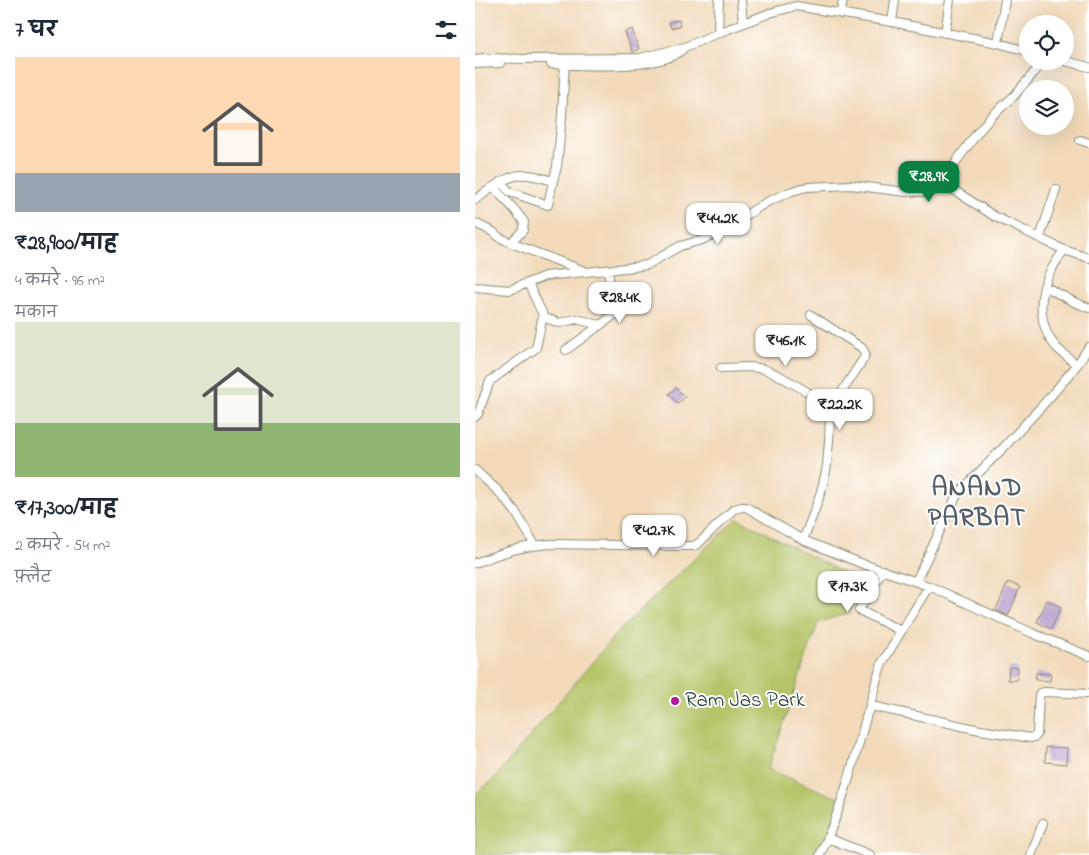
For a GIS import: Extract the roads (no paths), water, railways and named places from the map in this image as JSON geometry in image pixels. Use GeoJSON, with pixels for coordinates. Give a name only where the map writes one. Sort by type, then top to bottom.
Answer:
{"type":"FeatureCollection","features":[{"type":"Feature","properties":{"kind":"street"},"geometry":{"type":"LineString","coordinates":[[718,33],[719,0]]}},
{"type":"Feature","properties":{"kind":"street"},"geometry":{"type":"LineString","coordinates":[[741,0],[743,23]]}},
{"type":"Feature","properties":{"kind":"street"},"geometry":{"type":"LineString","coordinates":[[841,14],[843,0]]}},
{"type":"Feature","properties":{"kind":"street"},"geometry":{"type":"LineString","coordinates":[[892,22],[895,0]]}},
{"type":"Feature","properties":{"kind":"street"},"geometry":{"type":"LineString","coordinates":[[945,33],[950,0]]}},
{"type":"Feature","properties":{"kind":"street"},"geometry":{"type":"LineString","coordinates":[[998,43],[1005,0]]}},
{"type":"Feature","properties":{"kind":"street"},"geometry":{"type":"LineString","coordinates":[[475,64],[637,59],[685,47],[786,4],[792,7],[892,22],[1019,49]]}},
{"type":"Feature","properties":{"kind":"street"},"geometry":{"type":"LineString","coordinates":[[475,58],[565,62]]}},
{"type":"Feature","properties":{"kind":"street"},"geometry":{"type":"LineString","coordinates":[[497,185],[510,192],[547,205],[557,167],[565,62]]}},
{"type":"Feature","properties":{"kind":"street"},"geometry":{"type":"LineString","coordinates":[[1074,63],[1089,67]]}},
{"type":"Feature","properties":{"kind":"street"},"geometry":{"type":"LineString","coordinates":[[475,287],[510,290],[545,276],[647,265],[680,246],[702,240],[719,232],[767,202],[792,191],[807,187],[851,185],[906,192],[935,190],[943,183],[978,132],[992,116],[1015,96],[1037,70]]}},
{"type":"Feature","properties":{"kind":"street"},"geometry":{"type":"LineString","coordinates":[[1080,140],[1089,143]]}},
{"type":"Feature","properties":{"kind":"street"},"geometry":{"type":"LineString","coordinates":[[475,200],[510,177],[528,174],[553,181]]}},
{"type":"Feature","properties":{"kind":"street"},"geometry":{"type":"LineString","coordinates":[[943,183],[994,216],[1065,250],[1089,258]]}},
{"type":"Feature","properties":{"kind":"street"},"geometry":{"type":"LineString","coordinates":[[497,185],[524,222],[523,230],[511,243]]}},
{"type":"Feature","properties":{"kind":"street"},"geometry":{"type":"LineString","coordinates":[[1039,237],[1055,190]]}},
{"type":"Feature","properties":{"kind":"street"},"geometry":{"type":"LineString","coordinates":[[475,223],[511,243],[586,272]]}},
{"type":"Feature","properties":{"kind":"street"},"geometry":{"type":"LineString","coordinates":[[1065,250],[1051,269],[1044,286],[1041,302],[1043,322],[1046,331],[1056,346],[1077,365]]}},
{"type":"Feature","properties":{"kind":"street"},"geometry":{"type":"LineString","coordinates":[[566,350],[614,315],[608,270]]}},
{"type":"Feature","properties":{"kind":"street"},"geometry":{"type":"LineString","coordinates":[[475,417],[478,414],[490,381],[536,348],[543,315],[528,283]]}},
{"type":"Feature","properties":{"kind":"street"},"geometry":{"type":"LineString","coordinates":[[1044,286],[1089,308]]}},
{"type":"Feature","properties":{"kind":"street"},"geometry":{"type":"LineString","coordinates":[[811,315],[862,348],[865,353],[829,410]]}},
{"type":"Feature","properties":{"kind":"street"},"geometry":{"type":"LineString","coordinates":[[543,317],[559,322],[576,319],[600,325]]}},
{"type":"Feature","properties":{"kind":"street"},"geometry":{"type":"LineString","coordinates":[[916,581],[957,495],[1005,446],[1077,365],[1089,347]]}},
{"type":"Feature","properties":{"kind":"street"},"geometry":{"type":"LineString","coordinates":[[721,368],[751,367],[764,369],[780,376],[827,404],[829,410],[827,459],[823,482],[803,540]]}},
{"type":"Feature","properties":{"kind":"street"},"geometry":{"type":"LineString","coordinates":[[475,470],[515,511],[535,545]]}},
{"type":"Feature","properties":{"kind":"street"},"geometry":{"type":"LineString","coordinates":[[475,563],[511,550],[535,545],[694,546],[734,510],[746,507],[803,540],[857,562],[929,586],[1032,633],[1089,656]]}},
{"type":"Feature","properties":{"kind":"street"},"geometry":{"type":"LineString","coordinates":[[883,570],[859,610],[901,632]]}},
{"type":"Feature","properties":{"kind":"street"},"geometry":{"type":"LineString","coordinates":[[820,855],[846,790],[879,672],[929,586]]}},
{"type":"Feature","properties":{"kind":"street"},"geometry":{"type":"LineString","coordinates":[[869,709],[876,706],[980,730],[1031,738],[1037,734],[1040,693],[1089,694]]}},
{"type":"Feature","properties":{"kind":"street"},"geometry":{"type":"LineString","coordinates":[[1031,855],[1043,823]]}},
{"type":"Feature","properties":{"kind":"street"},"geometry":{"type":"LineString","coordinates":[[828,838],[870,855]]}},
{"type":"Feature","properties":{"kind":"place","name":"Ram Jas Park"},"geometry":{"type":"Point","coordinates":[675,701]}},
{"type":"Feature","properties":{"kind":"district","name":"ANAND PARBAT"},"geometry":{"type":"Point","coordinates":[977,504]}}]}
